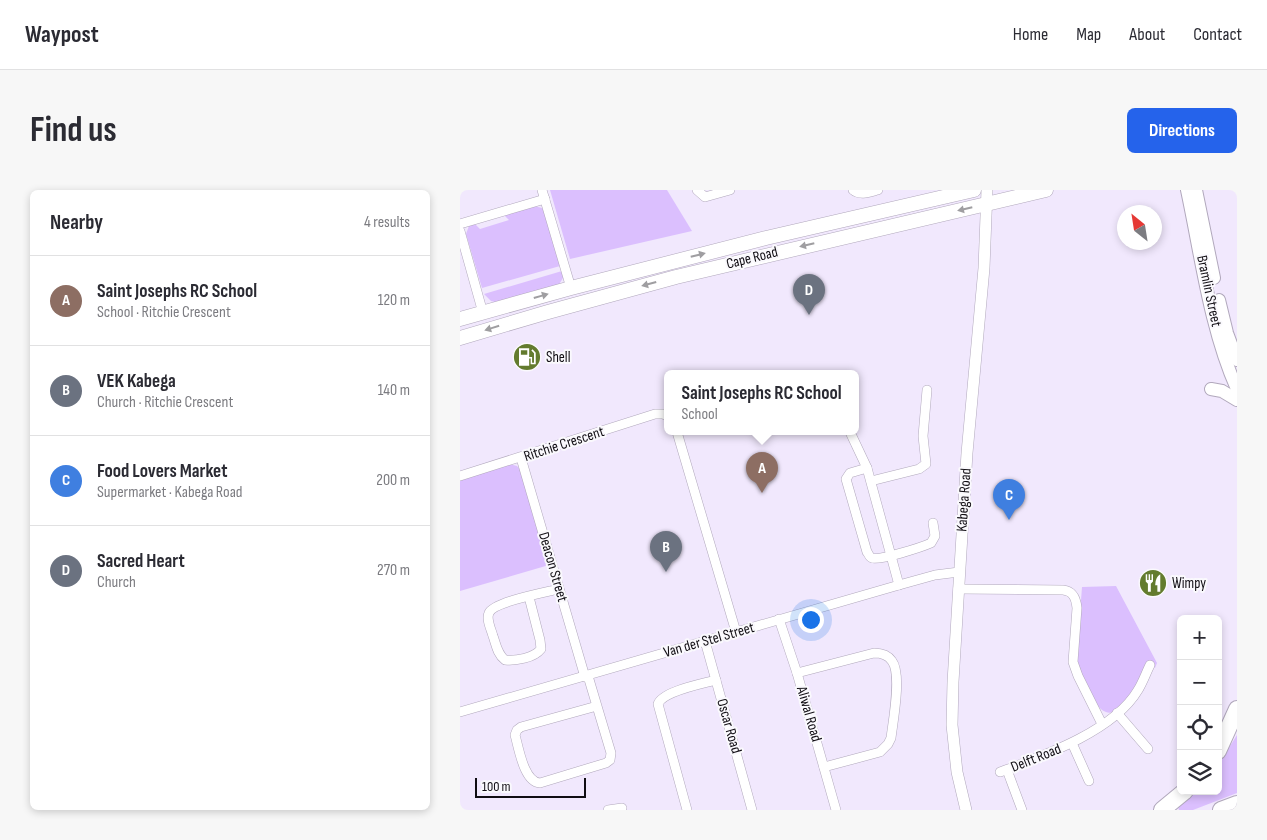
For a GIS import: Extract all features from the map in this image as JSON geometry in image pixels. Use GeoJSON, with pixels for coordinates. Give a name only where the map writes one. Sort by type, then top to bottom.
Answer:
{"type":"FeatureCollection","features":[{"type":"Feature","properties":{"kind":"highway"},"geometry":{"type":"LineString","coordinates":[[1218,750],[1237,709]]}},
{"type":"Feature","properties":{"kind":"highway"},"geometry":{"type":"LineString","coordinates":[[1162,810],[1180,795]]}},
{"type":"Feature","properties":{"kind":"highway"},"geometry":{"type":"LineString","coordinates":[[1221,810],[1237,804]]}},
{"type":"Feature","properties":{"kind":"main road","name":"Cape Road"},"geometry":{"type":"LineString","coordinates":[[460,319],[571,288],[776,236],[974,190]]}},
{"type":"Feature","properties":{"kind":"main road","name":"Cape Road"},"geometry":{"type":"LineString","coordinates":[[460,338],[676,277],[987,197],[1046,190]]}},
{"type":"Feature","properties":{"kind":"main road","name":"Bramlin Street"},"geometry":{"type":"LineString","coordinates":[[1187,190],[1219,338],[1237,389]]}},
{"type":"Feature","properties":{"kind":"main road","name":"Bramlin Street"},"geometry":{"type":"LineString","coordinates":[[1196,190],[1220,305],[1237,360]]}},
{"type":"Feature","properties":{"kind":"main road"},"geometry":{"type":"LineString","coordinates":[[1211,389],[1222,390],[1237,400]]}},
{"type":"Feature","properties":{"kind":"street"},"geometry":{"type":"LineString","coordinates":[[697,190],[705,197],[730,190]]}},
{"type":"Feature","properties":{"kind":"street"},"geometry":{"type":"LineString","coordinates":[[857,192],[878,190]]}},
{"type":"Feature","properties":{"kind":"street"},"geometry":{"type":"LineString","coordinates":[[460,224],[543,194],[571,288]]}},
{"type":"Feature","properties":{"kind":"street","name":"Kabega Road"},"geometry":{"type":"LineString","coordinates":[[966,810],[957,772],[952,725],[959,572],[967,453],[984,268],[987,197]]}},
{"type":"Feature","properties":{"kind":"street"},"geometry":{"type":"LineString","coordinates":[[460,231],[483,313]]}},
{"type":"Feature","properties":{"kind":"street"},"geometry":{"type":"LineString","coordinates":[[871,481],[923,467],[926,464],[923,436],[927,390]]}},
{"type":"Feature","properties":{"kind":"street","name":"Ritchie Crescent"},"geometry":{"type":"LineString","coordinates":[[460,476],[655,414],[664,414]]}},
{"type":"Feature","properties":{"kind":"street"},"geometry":{"type":"LineString","coordinates":[[678,435],[736,632]]}},
{"type":"Feature","properties":{"kind":"street"},"geometry":{"type":"LineString","coordinates":[[851,435],[867,468],[899,584]]}},
{"type":"Feature","properties":{"kind":"street","name":"Deacon Street"},"geometry":{"type":"LineString","coordinates":[[521,458],[559,589],[597,706],[611,753],[610,760],[606,763],[540,782],[534,782],[526,772],[515,735],[517,730],[521,727],[597,706]]}},
{"type":"Feature","properties":{"kind":"street"},"geometry":{"type":"LineString","coordinates":[[867,468],[850,473],[847,476],[847,483],[869,556],[876,559],[891,556],[931,543],[935,536],[933,523]]}},
{"type":"Feature","properties":{"kind":"street","name":"Van der Stel Street"},"geometry":{"type":"LineString","coordinates":[[460,712],[899,584],[935,575],[959,572]]}},
{"type":"Feature","properties":{"kind":"street"},"geometry":{"type":"LineString","coordinates":[[529,597],[541,649],[536,654],[512,661],[505,660],[498,652],[488,615],[492,608],[529,597],[559,589]]}},
{"type":"Feature","properties":{"kind":"street"},"geometry":{"type":"LineString","coordinates":[[958,589],[1068,591],[1076,602],[1073,655],[1075,669],[1102,724]]}},
{"type":"Feature","properties":{"kind":"street","name":"Aliwal Road"},"geometry":{"type":"LineString","coordinates":[[780,619],[836,810]]}},
{"type":"Feature","properties":{"kind":"street","name":"Oscar Road"},"geometry":{"type":"LineString","coordinates":[[705,641],[752,810]]}},
{"type":"Feature","properties":{"kind":"street"},"geometry":{"type":"LineString","coordinates":[[797,673],[874,653],[887,656],[894,665],[897,676],[891,738],[888,744],[880,752],[824,767]]}},
{"type":"Feature","properties":{"kind":"street","name":"Delft Road"},"geometry":{"type":"LineString","coordinates":[[1022,810],[1004,771],[1072,743],[1102,724],[1117,713],[1138,690],[1150,665]]}},
{"type":"Feature","properties":{"kind":"street"},"geometry":{"type":"LineString","coordinates":[[687,810],[658,704],[659,700],[668,694],[716,680]]}},
{"type":"Feature","properties":{"kind":"street"},"geometry":{"type":"LineString","coordinates":[[1117,713],[1148,748]]}},
{"type":"Feature","properties":{"kind":"street","name":"Delft Road"},"geometry":{"type":"LineString","coordinates":[[1072,743],[1089,781]]}},
{"type":"Feature","properties":{"kind":"street"},"geometry":{"type":"LineString","coordinates":[[608,810],[622,808]]}},
{"type":"Feature","properties":{"kind":"shaded area"},"geometry":{"type":"Polygon","coordinates":[[[550,190],[667,190],[692,231],[570,259],[550,190]]]}},
{"type":"Feature","properties":{"kind":"shaded area"},"geometry":{"type":"Polygon","coordinates":[[[534,206],[542,208],[545,212],[560,266],[482,288],[466,234],[469,226],[474,223],[480,229],[509,220],[504,215],[534,206]]]}},
{"type":"Feature","properties":{"kind":"shaded area"},"geometry":{"type":"Polygon","coordinates":[[[562,271],[563,278],[558,286],[498,303],[491,301],[484,294],[562,271]]]}},
{"type":"Feature","properties":{"kind":"shaded area"},"geometry":{"type":"Polygon","coordinates":[[[509,464],[517,466],[522,472],[549,565],[460,591],[460,479],[509,464]]]}},
{"type":"Feature","properties":{"kind":"shaded area"},"geometry":{"type":"Polygon","coordinates":[[[1116,586],[1157,663],[1155,668],[1149,661],[1125,702],[1119,709],[1106,712],[1095,702],[1079,665],[1077,654],[1082,587],[1116,586]]]}},
{"type":"Feature","properties":{"kind":"shaded area"},"geometry":{"type":"Polygon","coordinates":[[[1237,735],[1237,793],[1193,810],[1179,810],[1177,804],[1187,795],[1222,795],[1222,759],[1237,735]]]}},
{"type":"Feature","properties":{"kind":"place","name":"Sacred Heart"},"geometry":{"type":"Point","coordinates":[809,315]}},
{"type":"Feature","properties":{"kind":"place","name":"Shell"},"geometry":{"type":"Point","coordinates":[527,357]}},
{"type":"Feature","properties":{"kind":"place","name":"Saint Josephs RC School"},"geometry":{"type":"Point","coordinates":[762,493]}},
{"type":"Feature","properties":{"kind":"place","name":"Food Lovers Market"},"geometry":{"type":"Point","coordinates":[1009,520]}},
{"type":"Feature","properties":{"kind":"place","name":"VEK Kabega"},"geometry":{"type":"Point","coordinates":[666,572]}},
{"type":"Feature","properties":{"kind":"place","name":"Wimpy"},"geometry":{"type":"Point","coordinates":[1153,583]}}]}
